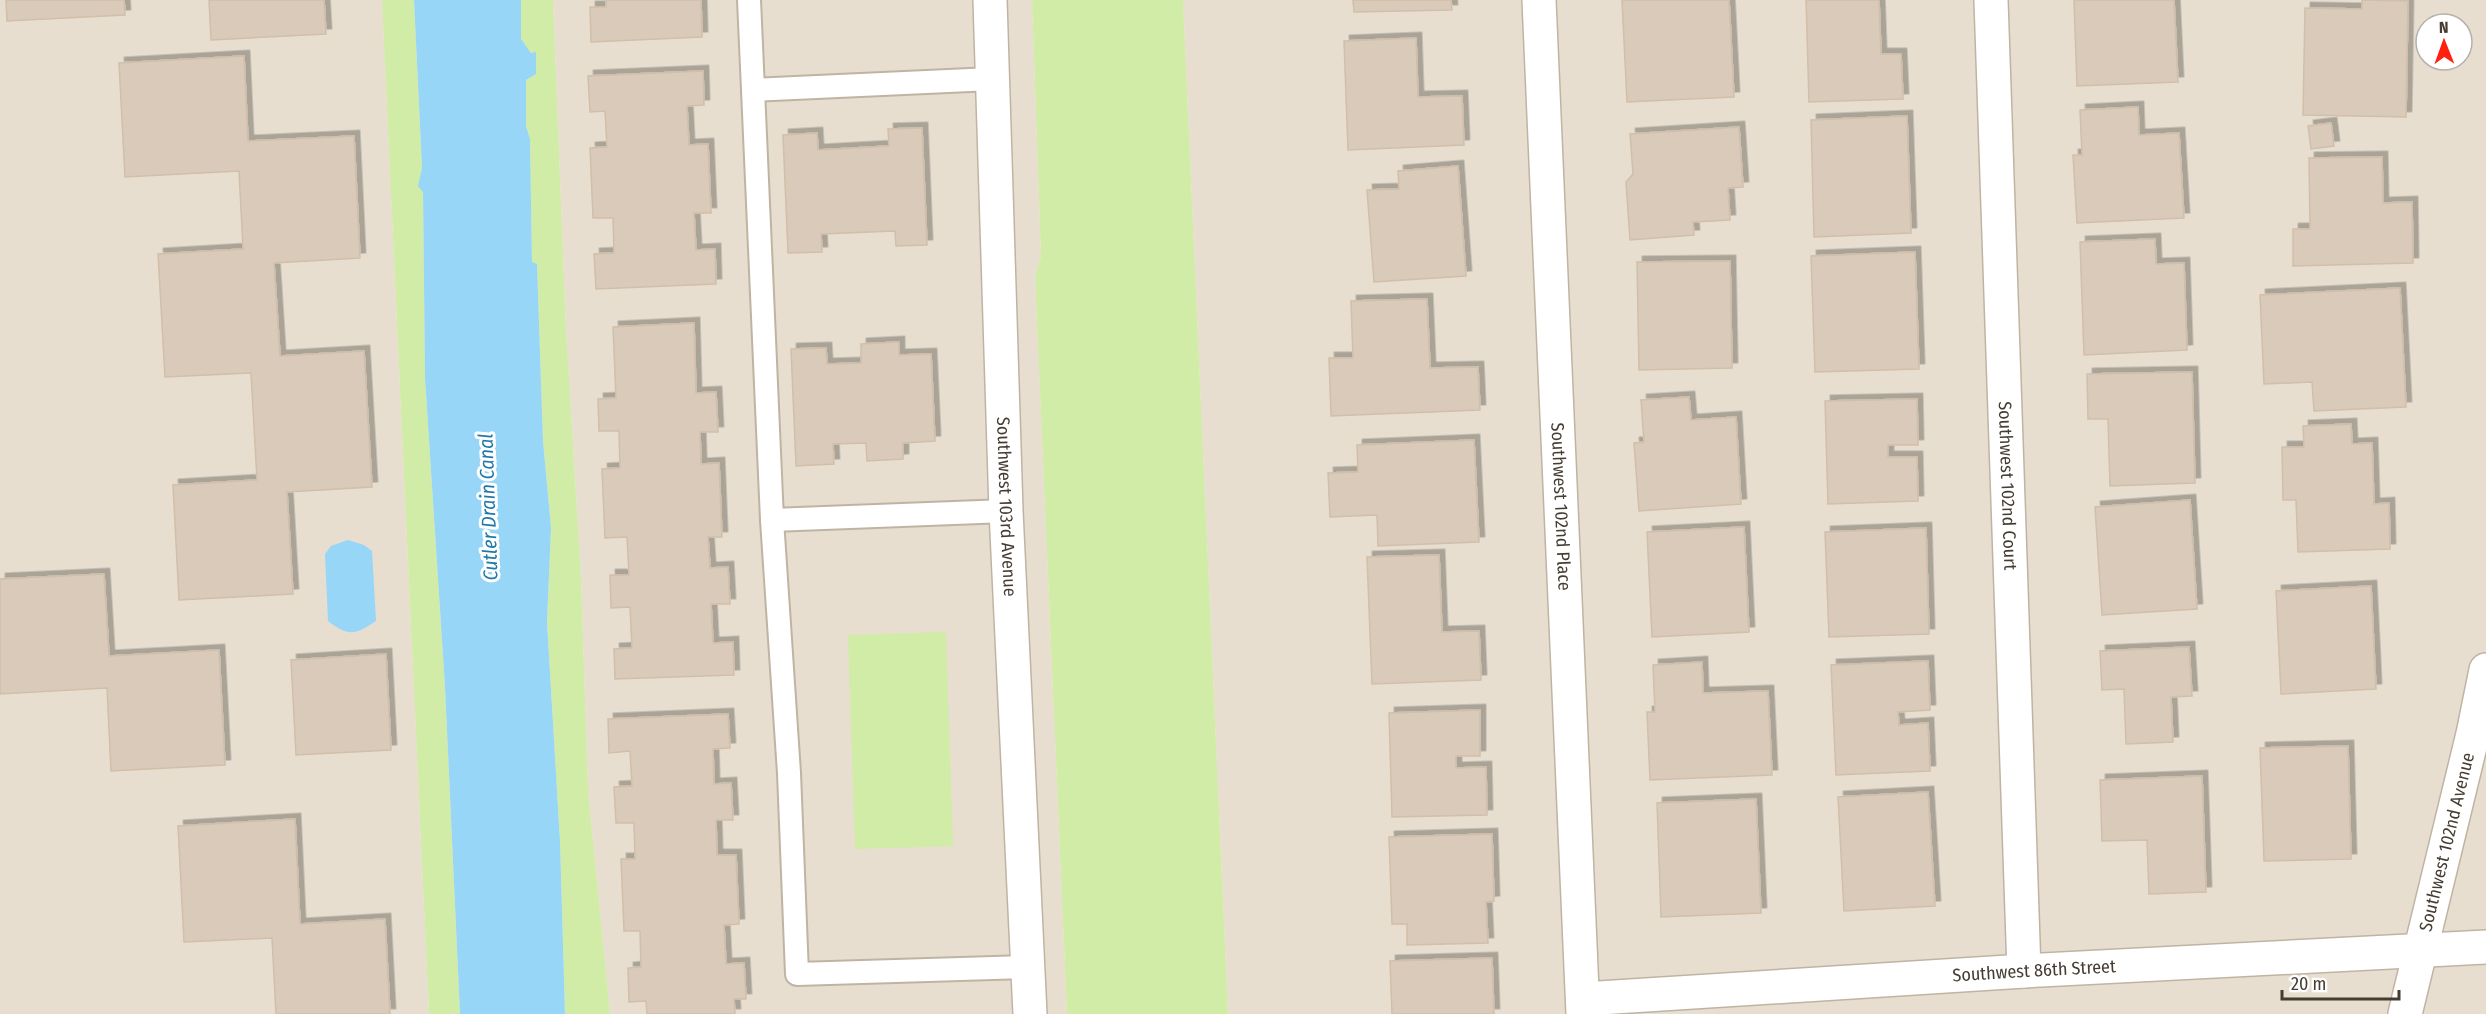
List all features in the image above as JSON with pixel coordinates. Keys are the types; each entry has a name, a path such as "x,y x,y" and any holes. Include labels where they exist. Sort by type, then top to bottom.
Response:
{"street":[{"name":"Southwest 103rd Avenue","path":"990,0 1006,511 1030,1014"},
{"name":"Southwest 102nd Place","path":"1539,0 1583,1006"},
{"name":"Southwest 102nd Court","path":"1991,0 2024,971"},
{"name":"Southwest 102nd Avenue","path":"2405,1014 2486,670"},
{"name":"Southwest 86th Street","path":"1583,1006 2024,971 2486,947"}],"lane":[{"path":"749,0 772,520 789,773 797,974 1027,967"},
{"path":"753,90 992,79"},
{"path":"772,520 1006,511"}],"shaded area":[{"path":"0,0 382,0 429,1014 0,1014"},
{"path":"553,0 1032,0 1041,256 1035,277 1067,1014 610,1014 588,791 581,577 566,329"},
{"path":"1183,0 2486,0 2486,1014 1228,1014"}],"green space":[{"path":"382,0 414,0 422,168 419,186 423,191 425,378 445,687 460,1014 429,1014"},
{"path":"521,0 553,0 566,329 581,577 588,791 610,1014 565,1014 560,841 547,622 551,528 543,441 537,264 532,263 530,139 526,126 526,80 536,74 536,53 531,53 521,40"},
{"path":"1032,0 1183,0 1228,1014 1067,1014 1035,277 1041,256"},
{"path":"946,632 953,846 855,849 848,635"}],"water":[{"name":"Cutler Drain Canal","path":"414,0 521,0 521,39 531,53 536,52 536,74 526,80 526,126 530,139 532,262 537,264 543,441 551,528 547,622 560,841 565,1014 460,1014 445,687 425,378 423,192 418,186 422,168"},
{"path":"348,540 364,545 372,551 376,621 363,629 352,632 341,630 328,621 325,554 331,546"}],"building":[{"path":"6,0 124,0 125,15 7,21"},
{"path":"209,0 324,0 326,34 211,40"},
{"path":"606,0 701,0 702,37 591,42 590,7 606,7"},
{"path":"1353,0 1451,0 1452,10 1354,12"},
{"path":"1622,0 1729,0 1734,97 1627,102"},
{"path":"1806,0 1879,0 1881,54 1901,54 1903,99 1809,102"},
{"path":"2074,0 2174,0 2178,82 2077,86"},
{"path":"2362,0 2408,1 2406,117 2303,115 2305,8 2362,9"},
{"path":"1416,38 1418,97 1462,96 1464,145 1348,150 1344,41"},
{"path":"244,56 248,141 354,136 360,258 274,263 280,356 364,351 372,487 287,492 293,594 179,600 173,485 257,480 251,373 165,377 158,254 243,249 239,171 125,177 119,63"},
{"path":"703,71 704,105 687,106 689,145 708,144 711,213 694,213 696,250 715,249 716,284 596,289 594,254 614,253 613,218 593,218 590,148 607,147 605,111 590,112 588,76"},
{"path":"2138,107 2139,135 2179,133 2184,218 2077,223 2073,155 2082,155 2080,110"},
{"path":"1907,116 1911,233 1814,237 1811,120"},
{"path":"2331,123 2334,146 2311,149 2308,126"},
{"path":"1739,127 1743,187 1728,188 1730,220 1693,222 1694,235 1630,240 1626,182 1633,174 1630,134"},
{"path":"922,128 927,245 896,246 895,231 821,234 822,252 788,253 783,135 817,133 818,150 889,146 888,129"},
{"path":"2382,157 2383,203 2412,202 2413,263 2293,266 2293,229 2310,229 2309,158"},
{"path":"1458,166 1466,276 1374,282 1367,190 1399,189 1398,171"},
{"path":"2155,239 2156,264 2184,263 2187,350 2084,355 2080,242"},
{"path":"1915,252 1919,369 1815,372 1811,256"},
{"path":"1730,261 1732,368 1639,370 1637,262"},
{"path":"2400,288 2406,407 2314,411 2312,382 2264,384 2260,295"},
{"path":"1427,299 1430,368 1478,367 1480,410 1331,416 1329,358 1353,358 1351,301"},
{"path":"694,323 696,393 716,392 718,432 700,432 701,464 719,463 722,537 708,537 710,568 728,567 730,604 711,604 713,643 733,642 734,675 615,679 614,649 632,648 630,607 611,608 610,575 629,575 627,537 605,538 602,469 620,468 619,431 599,431 598,399 616,398 613,327"},
{"path":"899,342 899,355 931,354 935,441 903,443 903,459 867,461 866,443 833,444 834,464 796,466 791,349 826,348 827,364 861,363 861,344"},
{"path":"2192,372 2195,483 2110,486 2108,419 2088,419 2087,374"},
{"path":"1689,397 1691,420 1736,417 1741,504 1639,511 1634,443 1644,442 1641,400"},
{"path":"1917,399 1918,445 1888,445 1888,457 1917,457 1918,501 1828,504 1825,401"},
{"path":"2351,424 2352,444 2372,443 2374,504 2389,503 2390,549 2298,552 2296,500 2283,500 2282,447 2304,447 2303,426"},
{"path":"1474,440 1479,542 1378,546 1377,515 1330,517 1328,473 1358,472 1357,445"},
{"path":"2190,500 2197,609 2102,615 2095,507"},
{"path":"1744,527 1749,632 1652,637 1647,532"},
{"path":"1926,528 1929,634 1829,637 1825,532"},
{"path":"1439,555 1442,632 1479,631 1481,680 1372,684 1367,557"},
{"path":"104,574 109,656 219,650 225,765 111,771 107,688 0,694 0,579"},
{"path":"2371,586 2376,689 2281,694 2276,591"},
{"path":"2189,647 2192,696 2171,697 2173,742 2126,744 2124,689 2102,690 2100,651"},
{"path":"386,654 391,750 296,755 291,660"},
{"path":"1928,661 1930,710 1898,712 1899,725 1928,723 1930,771 1836,775 1831,665"},
{"path":"1702,662 1703,693 1768,691 1772,775 1650,780 1647,712 1655,712 1653,665"},
{"path":"1480,710 1480,756 1456,756 1456,768 1486,767 1487,815 1392,817 1389,713"},
{"path":"728,714 730,748 713,749 714,784 731,783 733,820 716,820 717,855 736,855 739,924 724,925 726,964 744,963 746,999 734,999 735,1014 647,1014 646,1001 629,1002 628,968 641,967 640,931 624,931 621,859 635,859 634,823 616,823 614,787 632,786 630,751 609,753 608,719"},
{"path":"2348,746 2351,859 2264,861 2260,748"},
{"path":"2202,776 2206,892 2149,894 2147,840 2102,841 2100,780"},
{"path":"1928,792 1935,906 1844,911 1838,797"},
{"path":"1756,799 1761,913 1661,917 1657,803"},
{"path":"295,819 300,924 385,919 390,1014 276,1014 272,938 184,942 178,826"},
{"path":"1492,834 1494,901 1486,902 1488,943 1407,945 1407,924 1392,924 1389,837"},
{"path":"1492,958 1494,1014 1392,1014 1390,961"}]}
